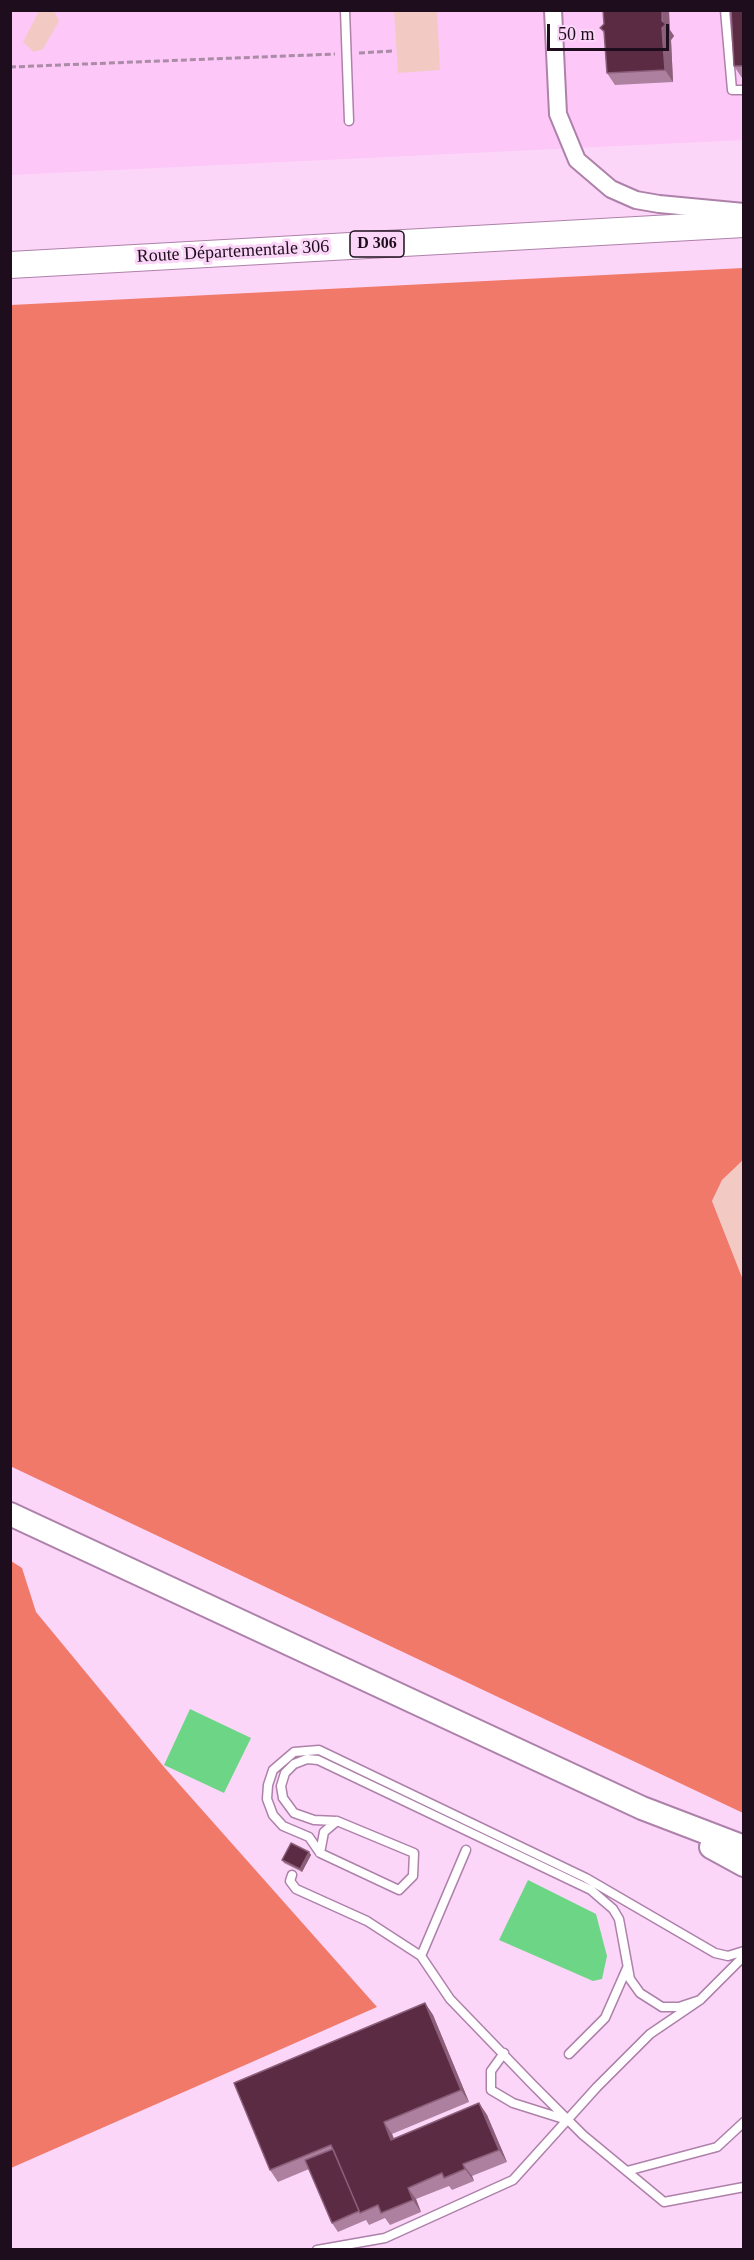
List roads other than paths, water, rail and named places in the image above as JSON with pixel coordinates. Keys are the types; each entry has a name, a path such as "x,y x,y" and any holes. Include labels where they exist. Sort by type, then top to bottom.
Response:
{"main road":[{"name":"Route Départementale 306","path":"10,265 744,224"},
{"path":"10,1514 642,1808 744,1847"},
{"path":"642,1808 744,1865"}],"street":[{"path":"553,10 558,114 577,160 611,189 636,200 744,212"}],"lane":[{"path":"345,10 349,121"},
{"path":"725,10 732,90 744,90"},
{"path":"700,2000 679,2007 662,2007 634,1988 627,1968 619,1919 613,1909 591,1890 318,1760 307,1759 294,1764 285,1773 281,1786 284,1798 294,1813 314,1820 337,1821 414,1853 413,1876 399,1890 320,1853 309,1837 283,1826 273,1815 267,1799 273,1770 288,1755 305,1749 319,1750 586,1878 715,1953 729,1956 744,1951"},
{"path":"320,1853 324,1832 337,1821"},
{"path":"421,1956 466,1850"},
{"path":"292,1875 290,1881 296,1889 367,1921 421,1956 450,1999 568,2120 664,2202 744,2187"},
{"path":"317,2250 385,2238 513,2180 650,2034 700,2000 744,1956"},
{"path":"570,2054 605,2018 627,1968"},
{"path":"504,2053 491,2071 491,2090 513,2103 568,2120"},
{"path":"627,2171 717,2147 744,2122"}]}
